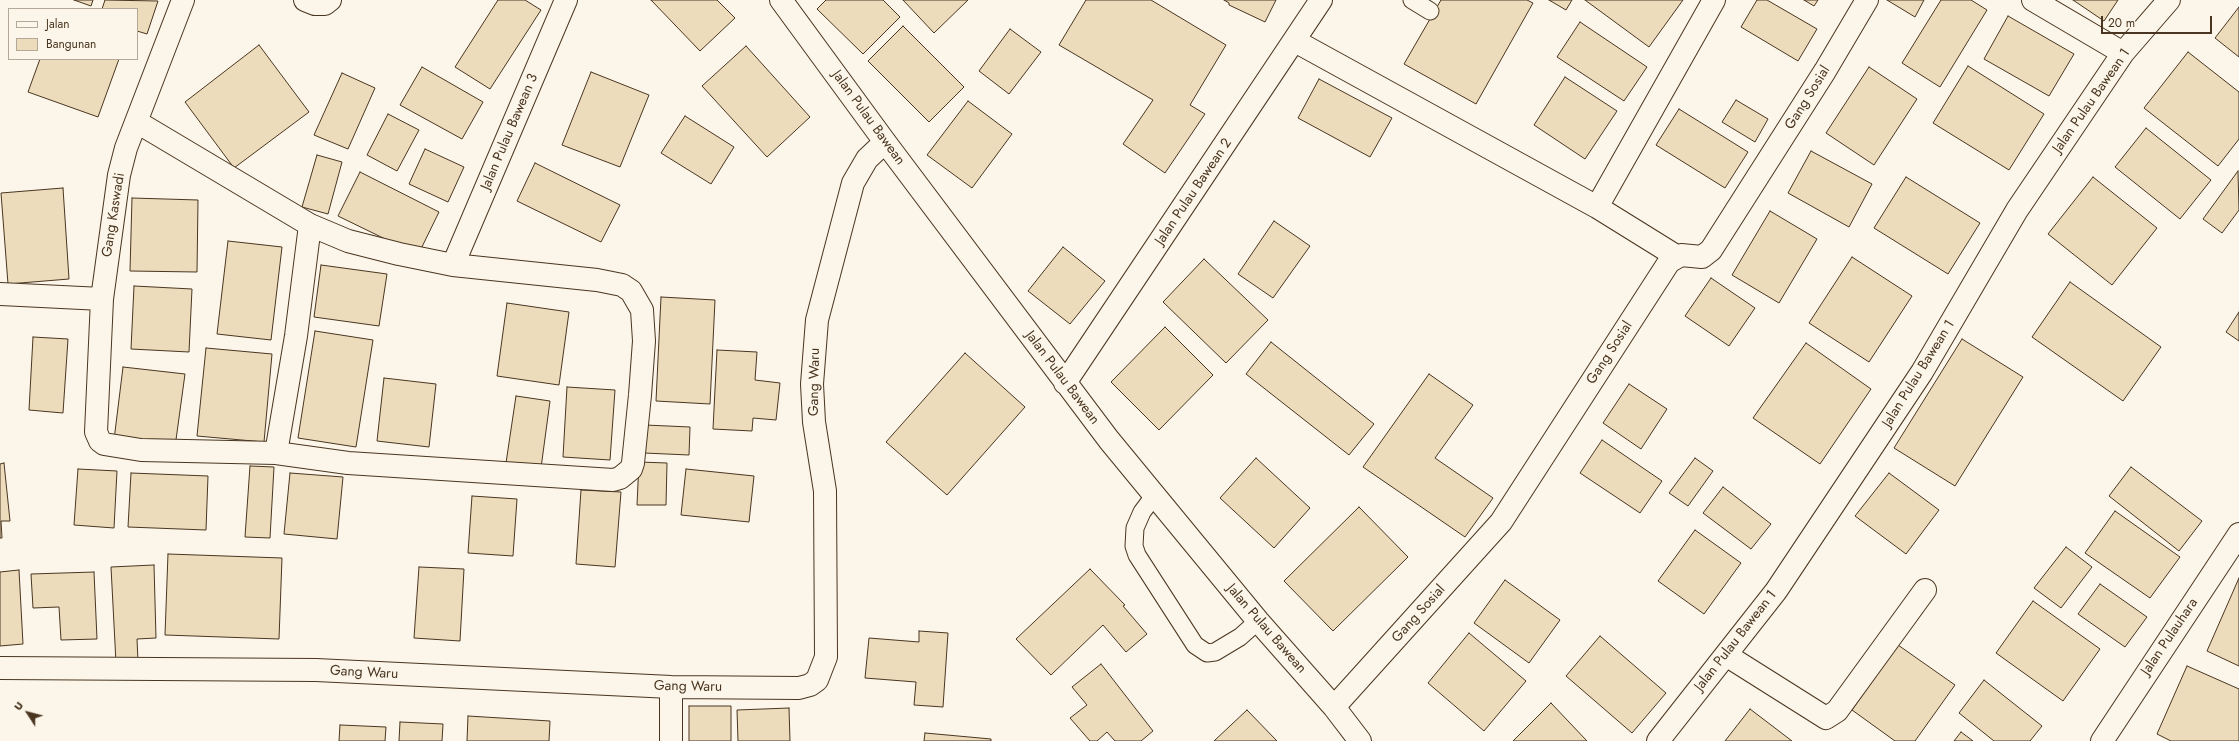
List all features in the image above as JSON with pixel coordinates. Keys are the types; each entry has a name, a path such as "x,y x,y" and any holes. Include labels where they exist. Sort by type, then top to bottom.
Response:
{"street":[{"name":"Gang Kaswadi","path":"183,0 126,148 119,176 102,299 96,432 100,441 110,446 141,450 276,453"},
{"path":"305,0 316,4 325,4 330,0"},
{"name":"Jalan Pulau Bawean 3","path":"453,265 566,0"},
{"name":"Jalan Pulau Bawean","path":"781,0 884,142 1065,383 1154,496 1258,621 1334,707 1360,741"},
{"name":"Jalan Pulau Bawean 2","path":"1065,383 1321,0"},
{"path":"1597,206 1714,0"},
{"name":"Gang Sosial","path":"1334,707 1501,522 1669,262 1676,256 1702,257 1711,250 1825,70 1867,0"},
{"path":"2033,0 2123,53"},
{"name":"Jalan Pulau Bawean 1","path":"1658,741 1776,591 1922,372 2017,210 2123,53 2169,0"},
{"path":"1295,41 1597,206 1676,256"},
{"path":"137,122 310,225 348,241 399,254 453,265 597,280 622,285 631,291 642,310 644,341 633,463 626,474 613,480 348,463 276,453 296,336 310,225"},
{"name":"Gang Waru","path":"0,668 316,670 671,687 799,688 810,685 818,680 826,657 825,491 814,422 812,384 817,320 853,183 866,159 884,142"},
{"path":"0,294 102,299"},
{"name":"Jalan Pulauhara","path":"2102,741 2239,534"},
{"path":"1726,655 1826,718 1837,711 1925,590"},
{"path":"671,687 671,741"}],"lane":[{"path":"1412,0 1430,10"},
{"path":"1154,496 1142,512 1135,528 1134,546 1137,555 1196,645 1207,653 1215,652 1240,637 1258,621"}],"building":[{"path":"74,0 93,0 91,6"},
{"path":"105,0 158,1 147,34 138,31 138,8 102,8"},
{"path":"498,0 525,0 541,10 490,89 455,67"},
{"path":"651,0 717,0 735,18 700,51"},
{"path":"826,0 883,0 900,17 863,54 817,9"},
{"path":"903,0 968,0 934,33"},
{"path":"1086,0 1151,0 1226,45 1190,105 1205,114 1165,173 1123,144 1153,100 1059,45"},
{"path":"1224,0 1276,0 1265,22 1229,5 1229,3"},
{"path":"1441,0 1527,0 1533,3 1476,104 1404,64"},
{"path":"1549,0 1572,0 1566,10"},
{"path":"1585,0 1683,0 1649,47"},
{"path":"1757,0 1767,0 1817,29 1798,61 1741,27"},
{"path":"1804,0 1818,0 1814,6"},
{"path":"1887,0 1924,0 1915,17"},
{"path":"1941,0 1971,0 1987,10 1940,87 1902,63"},
{"path":"2073,0 2118,0 2104,21"},
{"path":"2239,7 2239,57 2215,38"},
{"path":"2008,16 2074,54 2049,96 1984,59"},
{"path":"1580,22 1647,67 1624,101 1557,57"},
{"path":"903,26 964,87 929,122 868,61"},
{"path":"1010,29 1041,52 1009,94 979,71"},
{"path":"259,45 309,112 234,168 185,102"},
{"path":"746,46 810,117 767,157 702,86"},
{"path":"2188,52 2239,92 2239,139 2218,166 2144,108"},
{"path":"40,60 119,60 98,117 28,92"},
{"path":"1968,66 2044,114 2009,170 1933,123"},
{"path":"422,67 483,102 462,139 400,105"},
{"path":"1869,67 1917,99 1874,165 1826,133"},
{"path":"591,72 649,95 620,167 562,145"},
{"path":"342,73 375,88 348,149 314,135"},
{"path":"1565,77 1617,111 1585,159 1534,125"},
{"path":"1319,79 1392,118 1370,157 1298,118"},
{"path":"1736,100 1768,119 1755,142 1722,122"},
{"path":"968,101 1012,134 972,188 927,155"},
{"path":"1679,109 1748,152 1725,188 1656,145"},
{"path":"388,114 419,130 397,171 367,155"},
{"path":"685,116 734,147 711,184 661,153"},
{"path":"2146,128 2211,180 2180,219 2115,167"},
{"path":"425,149 464,167 448,202 409,184"},
{"path":"1811,151 1872,184 1849,227 1788,193"},
{"path":"317,155 342,162 328,214 302,207"},
{"path":"535,163 620,205 601,242 517,201"},
{"path":"2238,171 2239,210 2222,233 2203,219"},
{"path":"360,172 439,212 418,255 338,216"},
{"path":"1906,177 1980,223 1948,274 1874,228"},
{"path":"2093,177 2157,228 2112,285 2048,234"},
{"path":"63,188 69,279 8,284 1,193"},
{"path":"132,198 198,200 197,272 130,271"},
{"path":"1770,211 1817,239 1779,303 1732,275"},
{"path":"1274,221 1310,246 1273,298 1238,274"},
{"path":"228,241 282,247 271,340 217,334"},
{"path":"1063,247 1105,281 1070,324 1028,291"},
{"path":"1852,257 1912,296 1869,362 1809,323"},
{"path":"1204,259 1268,320 1226,363 1163,302"},
{"path":"321,265 387,274 379,326 314,317"},
{"path":"1711,278 1755,308 1729,346 1685,316"},
{"path":"2070,282 2161,347 2123,401 2032,337"},
{"path":"134,286 192,289 189,352 131,349"},
{"path":"661,297 715,300 710,404 656,401"},
{"path":"507,303 569,312 559,385 497,376"},
{"path":"2239,312 2239,341 2226,332"},
{"path":"1165,327 1213,375 1159,430 1111,382"},
{"path":"315,331 373,340 356,447 298,438"},
{"path":"33,337 68,339 63,413 29,410"},
{"path":"1962,339 2023,377 1955,486 1894,448"},
{"path":"1271,342 1374,424 1349,455 1246,374"},
{"path":"1806,343 1871,389 1820,464 1753,418"},
{"path":"206,348 272,354 264,442 197,436"},
{"path":"717,350 757,352 755,380 780,383 776,420 753,418 752,431 713,429"},
{"path":"965,353 1025,407 947,495 886,442"},
{"path":"123,367 185,374 175,447 114,440"},
{"path":"1429,374 1473,405 1435,458 1493,498 1465,537 1363,467"},
{"path":"384,378 436,384 429,447 377,441"},
{"path":"1629,384 1667,409 1641,449 1603,423"},
{"path":"567,387 615,390 610,460 563,457"},
{"path":"516,396 550,401 541,468 506,463"},
{"path":"645,425 690,427 689,455 644,453"},
{"path":"1602,440 1662,481 1640,513 1580,473"},
{"path":"1256,458 1310,508 1274,548 1220,498"},
{"path":"1695,458 1713,471 1688,506 1669,493"},
{"path":"639,462 667,463 666,505 637,505"},
{"path":"4,463 10,521 1,521 2,538 0,538 0,464"},
{"path":"250,466 274,467 270,538 245,537"},
{"path":"2131,467 2202,521 2179,551 2109,496"},
{"path":"78,469 117,471 114,528 74,525"},
{"path":"686,469 754,476 749,522 681,515"},
{"path":"131,473 208,476 206,530 128,527"},
{"path":"290,473 343,477 337,539 284,534"},
{"path":"1889,473 1939,510 1906,554 1855,516"},
{"path":"1723,487 1771,524 1751,549 1703,513"},
{"path":"581,490 621,492 615,567 576,564"},
{"path":"472,496 517,499 513,556 468,553"},
{"path":"1359,507 1408,557 1333,631 1284,581"},
{"path":"2115,511 2180,557 2150,598 2085,553"},
{"path":"1695,530 1741,563 1704,614 1658,581"},
{"path":"2066,547 2092,567 2061,608 2034,588"},
{"path":"168,554 282,558 279,639 165,635"},
{"path":"154,565 156,638 137,639 138,661 116,663 111,567"},
{"path":"419,567 464,569 460,641 414,638"},
{"path":"1090,569 1125,605 1123,606 1147,634 1126,652 1103,625 1051,675 1016,639"},
{"path":"19,570 23,644 0,646 0,572"},
{"path":"94,572 97,639 61,640 59,607 33,608 31,574"},
{"path":"2239,578 2239,666 2207,651"},
{"path":"1505,580 1560,620 1529,663 1474,623"},
{"path":"2100,584 2147,617 2125,647 2078,614"},
{"path":"2033,601 2100,649 2063,701 1996,653"},
{"path":"919,631 948,633 943,707 914,705 916,682 865,678 869,638 919,642"},
{"path":"1469,633 1526,681 1484,731 1428,683"},
{"path":"1600,636 1666,693 1632,733 1566,676"},
{"path":"1898,645 1955,685 1915,741 1895,741 1852,710"},
{"path":"1101,664 1153,731 1141,741 1115,741 1107,732 1097,741 1090,741 1070,718 1087,705 1072,687"},
{"path":"2187,666 2239,689 2239,741 2171,741 2157,734"},
{"path":"1984,680 2042,726 2030,741 1994,741 1959,713"},
{"path":"1551,703 1587,741 1513,741"},
{"path":"689,706 731,706 731,741 689,741"},
{"path":"789,708 790,741 738,741 737,710"},
{"path":"1750,709 1792,741 1725,741"},
{"path":"1247,710 1277,741 1214,741"},
{"path":"468,716 550,721 549,741 467,741"},
{"path":"400,722 443,724 442,741 399,741"},
{"path":"340,725 386,727 385,741 339,741"},
{"path":"1961,732 1973,741 1954,741"},
{"path":"925,733 991,739 991,741 924,741"}]}
